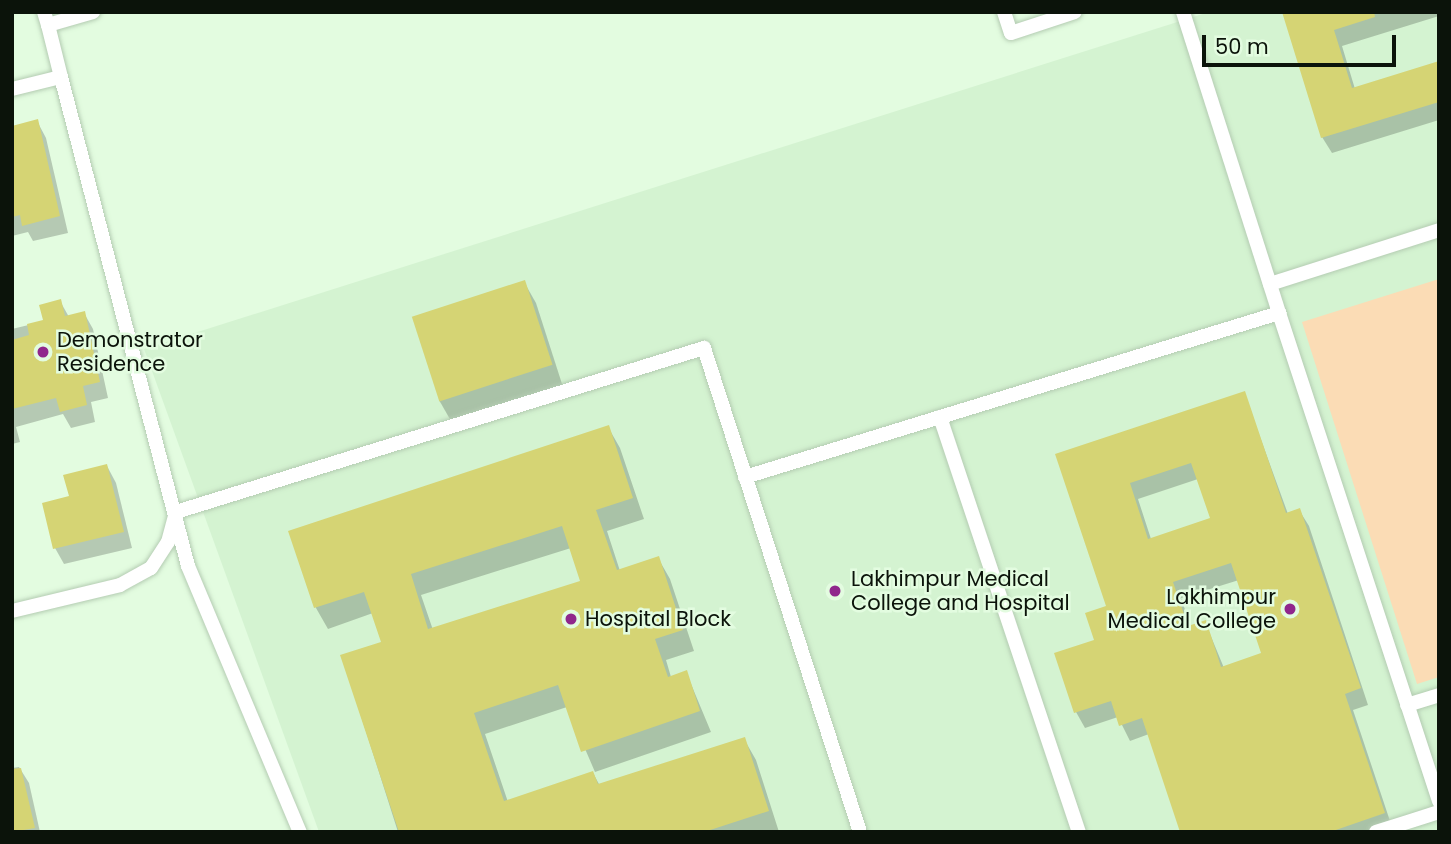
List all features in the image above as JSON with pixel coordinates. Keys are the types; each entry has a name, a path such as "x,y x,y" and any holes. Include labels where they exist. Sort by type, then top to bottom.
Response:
{"lane":[{"path":"93,12 46,18 135,376 176,512 188,566 300,832"},
{"path":"1004,12 1011,33 1074,12"},
{"path":"1183,12 1439,801"},
{"path":"12,89 61,77"},
{"path":"1270,284 1439,230"},
{"path":"745,477 1279,313"},
{"path":"176,512 704,348 860,832"},
{"path":"940,417 1079,832"},
{"path":"12,611 120,585 151,568 168,542 176,512"},
{"path":"1408,705 1439,695"},
{"path":"1376,832 1439,812"}],"shaded area":[{"name":"Lakhimpur Medical College and Hospital","path":"1209,12 1439,12 1439,832 319,832 144,349"},
{"path":"1439,279 1439,677 1417,684 1302,322"}],"building":[{"path":"1282,12 1374,12 1375,17 1334,30 1352,88 1439,61 1439,102 1321,138"},
{"path":"38,119 60,216 22,226 20,215 12,217 12,126"},
{"path":"525,280 553,365 439,401 412,317"},
{"name":"Demonstrator Residence","path":"61,299 65,316 85,311 100,382 83,386 87,405 60,412 56,398 12,409 12,340 29,335 27,324 43,320 39,305"},
{"name":"Lakhimpur Medical College","path":"1245,391 1286,513 1300,508 1361,688 1345,694 1385,813 1330,832 1180,832 1142,718 1119,726 1111,701 1074,713 1054,653 1094,640 1085,613 1106,606 1055,454","holes":["1191,463 1210,518 1148,539 1130,483","1231,563 1261,653 1221,667 1206,620 1188,626 1173,582"]},
{"name":"Hospital Block","path":"609,425 633,498 596,510 617,570 659,556 683,630 655,639 668,677 687,670 700,711 581,752 558,685 474,713 504,801 593,771 598,784 745,737 769,811 704,832 399,832 340,655 381,642 364,592 314,608 288,531","holes":["562,526 580,581 428,629 411,574"]},
{"path":"107,464 124,532 53,549 42,503 69,496 63,475"},
{"path":"21,768 35,828 12,832 12,769"}],"place":[{"name":"Demonstrator Residence","path":"43,352"},
{"name":"Lakhimpur Medical College and Hospital","path":"835,591"},
{"name":"Lakhimpur Medical College","path":"1290,609"},
{"name":"Hospital Block","path":"571,619"}]}
